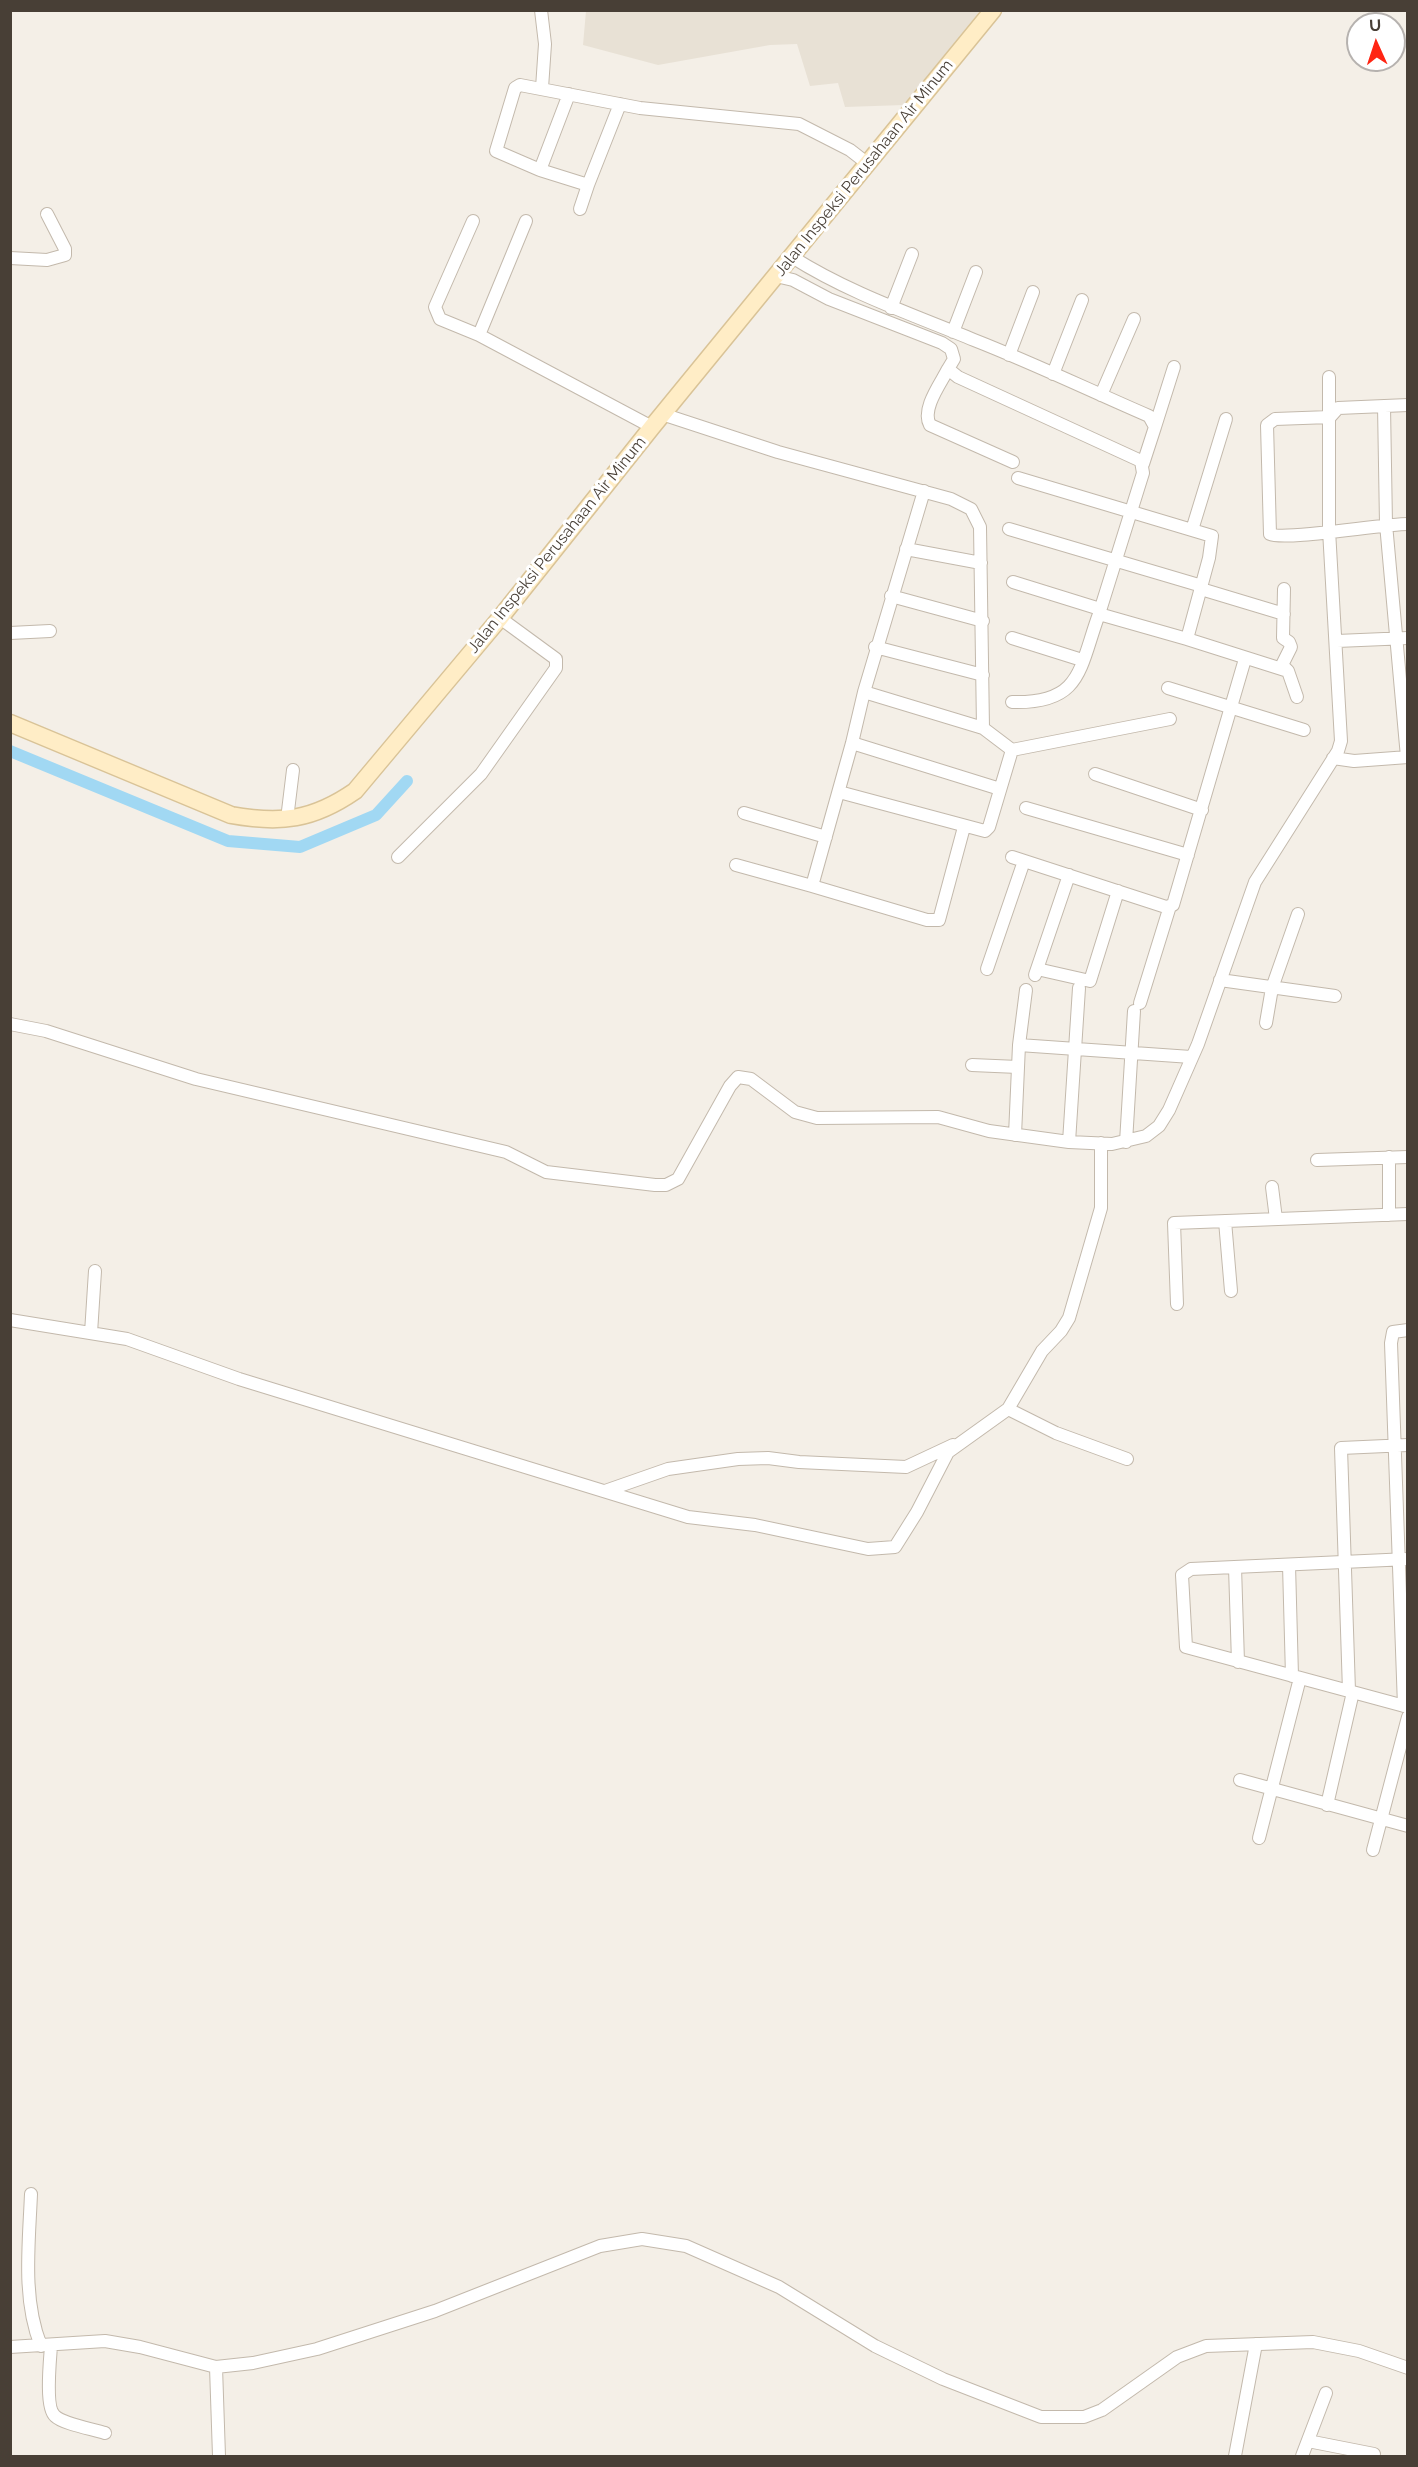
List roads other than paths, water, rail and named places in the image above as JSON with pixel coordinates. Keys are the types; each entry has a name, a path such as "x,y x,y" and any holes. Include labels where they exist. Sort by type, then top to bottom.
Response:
{"street":[{"path":"541,10 545,44 543,88"},
{"name":"Jalan Inspeksi Perusahaan Air Minum","path":"10,723 231,815 259,820 306,817 331,807 355,791 500,618 657,421 993,10"},
{"path":"588,185 498,154 496,147 514,88 520,85 620,104 799,124 850,150 868,164"},
{"path":"540,170 569,94"},
{"path":"580,208 620,104"},
{"path":"10,258 47,260 65,255 65,249 47,214"},
{"path":"472,221 435,307 440,319 479,335 657,421 924,491 951,499 971,509 980,527 983,728"},
{"path":"479,335 526,221"},
{"path":"891,308 912,254"},
{"path":"792,256 823,276 891,308 1009,355 1149,416 1155,427"},
{"path":"953,332 976,272"},
{"path":"776,276 793,280 829,299 942,343 951,349 954,359 928,410 930,425 1013,462"},
{"path":"1009,355 1033,292"},
{"path":"1053,374 1082,300"},
{"path":"1101,395 1134,319"},
{"path":"1012,702 1038,701 1061,694 1075,682 1131,512 1143,473 1143,464 1174,367"},
{"path":"948,369 971,384 1136,457 1143,464"},
{"path":"10,1024 46,1031 196,1079 506,1152 546,1172 655,1185 672,1183 687,1165 734,1080 745,1077 795,1112 818,1118 938,1117 1015,1135 1069,1142 1126,1142 1146,1136 1159,1126 1169,1110 1191,1058 1256,882 1333,758 1342,738 1329,530 1329,377"},
{"path":"1407,405 1338,408 1330,417 1275,419 1267,425 1269,534 1278,536 1386,524 1407,524"},
{"path":"1333,758 1354,760 1407,757 1401,638 1386,524 1384,406"},
{"path":"1192,530 1226,419"},
{"path":"1018,478 1212,536 1202,587 1187,639"},
{"path":"812,886 852,743 875,647 924,491"},
{"path":"1009,529 1284,614"},
{"path":"906,549 981,563"},
{"path":"1013,582 1099,612 1288,671"},
{"path":"1284,589 1283,638 1289,642 1291,647 1282,665 1288,671 1297,697"},
{"path":"891,596 983,621"},
{"path":"398,857 480,774 556,668 556,659 500,618"},
{"path":"10,633 50,631"},
{"path":"1012,638 1082,660"},
{"path":"1337,641 1401,638"},
{"path":"875,647 983,675"},
{"path":"1126,1142 1131,1051 1137,1007 1170,906 1175,899 1245,659"},
{"path":"1168,688 1304,730"},
{"path":"864,693 983,728 1012,750 1170,719"},
{"path":"852,743 1000,789"},
{"path":"839,792 980,831 989,827 1012,750"},
{"path":"287,819 292,770"},
{"path":"1095,774 1202,810"},
{"path":"1026,808 1188,855"},
{"path":"744,813 826,837"},
{"path":"736,865 927,920 939,920 964,827"},
{"path":"987,969 1018,859 1170,906"},
{"path":"1069,875 1036,972 1090,981 1118,891"},
{"path":"1266,1023 1272,988 1298,914"},
{"path":"1220,980 1335,996"},
{"path":"1069,1142 1078,988"},
{"path":"1015,1135 1019,1045 1026,990"},
{"path":"1019,1045 1131,1051 1191,1058"},
{"path":"972,1065 1018,1067"},
{"path":"604,1491 668,1469 738,1459 768,1458 799,1462 906,1467 955,1444 1008,1409 1042,1351 1061,1331 1074,1307 1101,1208 1101,1143"},
{"path":"1389,1157 1389,1215"},
{"path":"1317,1160 1407,1157"},
{"path":"1272,1187 1276,1219"},
{"path":"1177,1304 1174,1223 1407,1214"},
{"path":"1225,1221 1231,1291"},
{"path":"91,1333 95,1270"},
{"path":"10,1320 127,1339 239,1379 688,1516 755,1525 846,1545 881,1550 895,1547 905,1533 941,1461 955,1444"},
{"path":"1373,1850 1406,1710 1403,1559 1394,1445 1392,1334 1395,1330 1407,1330"},
{"path":"1008,1409 1056,1433 1127,1459"},
{"path":"1327,1805 1351,1692 1341,1448 1407,1445"},
{"path":"1403,1559 1191,1569 1182,1575 1186,1647 1351,1692 1406,1710"},
{"path":"1259,1838 1272,1790 1296,1677 1289,1565"},
{"path":"1234,1567 1238,1662"},
{"path":"1240,1780 1407,1826"},
{"path":"31,2194 29,2298 35,2331 46,2346 49,2400 52,2413 59,2419 105,2433"},
{"path":"10,2347 90,2341 120,2343 216,2367 253,2363 317,2349 435,2311 600,2246 642,2239 686,2246 779,2287 875,2346 943,2379 1041,2417 1084,2417 1102,2410 1190,2350 1206,2346 1313,2342 1338,2345 1407,2368"},
{"path":"1235,2457 1256,2344"},
{"path":"216,2367 219,2457"},
{"path":"1302,2457 1326,2393"},
{"path":"1308,2441 1374,2454"}],"waterway":[{"path":"10,751 228,841 300,847 376,815 407,781"}]}
